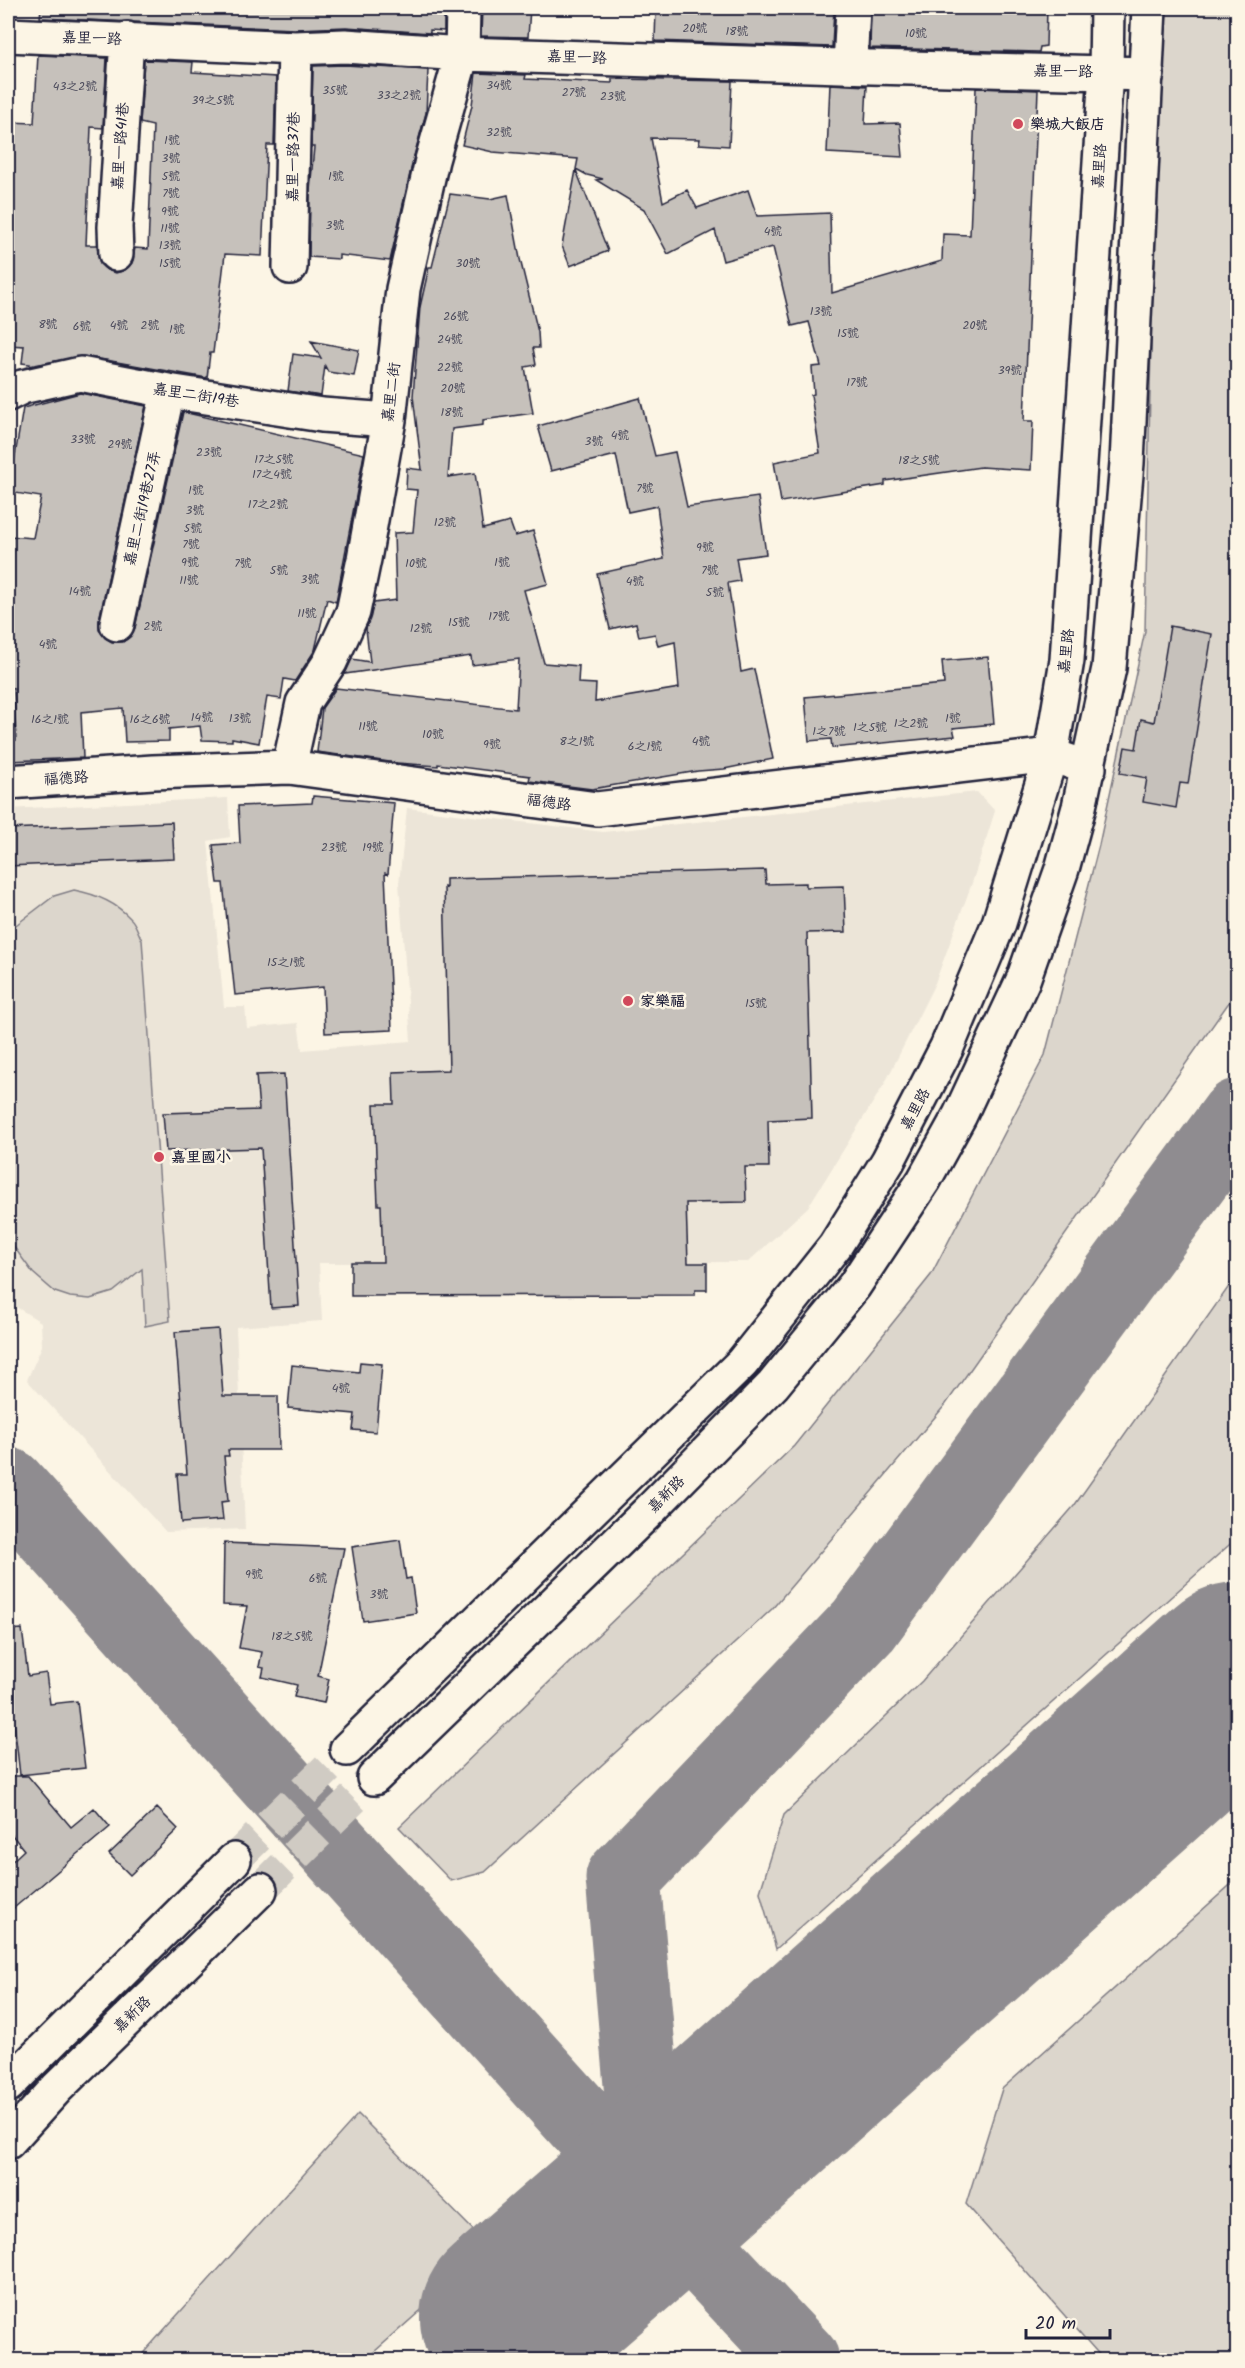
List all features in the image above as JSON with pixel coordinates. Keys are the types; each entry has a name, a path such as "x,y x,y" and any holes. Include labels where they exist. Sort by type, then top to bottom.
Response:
{"main road":[{"name":"嘉里二街","path":"290,767 303,703 330,662 352,612 389,420 403,289 432,160 462,54 463,8"},
{"path":"850,66 853,8"},
{"name":"嘉里路","path":"347,1749 742,1363 835,1246 888,1161 947,1047 999,923 1051,755 1067,660 1106,72 1107,8"},
{"path":"1089,768 1109,668 1128,451 1149,8"},
{"name":"嘉里一路","path":"8,35 295,48 345,46 462,54 1147,74"},
{"name":"嘉里一路41巷","path":"116,254 115,227 127,39"},
{"name":"嘉里一路37巷","path":"290,267 295,48"},
{"name":"嘉里二街19巷","path":"8,394 22,387 80,374 168,391 322,415 389,420"},
{"name":"嘉里二街19巷27弄","path":"117,624 168,391"},
{"name":"福德路","path":"8,782 153,772 290,767 597,809 1051,755 1089,768"},
{"name":"嘉新路","path":"375,1778 647,1513 773,1385 854,1286 924,1180 960,1115 1023,980 1062,869 1089,768"},
{"path":"8,2085 234,1860"},
{"name":"嘉新路","path":"8,2142 57,2088 260,1890"}],"shaded area":[{"path":"1158,8 1237,8 1237,991 946,1404 772,1609 485,1872 451,1881 399,1827 794,1446 931,1275 1045,1055 1099,845 1145,631"},
{"path":"977,792 995,811 972,883 935,983 885,1083 808,1207 748,1262 319,1263 322,1321 236,1327 245,1529 166,1532 27,1380 42,1346 41,1322 8,1302 8,809 228,798 230,837 208,841 224,1007 245,1007 247,1028 298,1023 302,1050 411,1041 399,883 407,808 603,832"},
{"path":"74,890 97,896 118,907 132,920 142,940 170,1321 145,1326 142,1269 113,1292 90,1299 70,1297 55,1292 33,1273 14,1247 8,1144 8,931 54,896"},
{"path":"1237,1275 1237,1538 776,1949 760,1892 784,1815 922,1681 1074,1506"},
{"path":"1237,1879 1237,2360 1104,2360 966,2204 1002,2089"},
{"path":"358,2114 491,2248 365,2360 137,2360"}],"building":[{"path":"41,8 444,8 444,31 430,30 430,33 346,27 295,29 40,18"},
{"path":"482,8 530,8 528,37 481,36"},
{"path":"656,8 782,10 782,8 834,8 832,47 655,41"},
{"path":"871,8 1047,8 1046,46 1040,47 1039,52 870,48"},
{"path":"38,55 107,58 103,128 91,127 86,245 97,245 100,264 116,273 125,270 132,263 135,248 148,249 153,126 140,123 144,60 193,62 192,72 276,77 274,145 267,145 262,256 225,254 213,353 210,353 207,378 83,356 29,366 30,364 22,363 24,346 8,345 8,122 34,123"},
{"path":"345,65 428,70 426,113 390,261 339,255 339,259 309,257 310,191 314,147 311,147 313,66"},
{"path":"476,73 526,75 525,79 612,83 612,79 732,81 729,146 699,144 700,139 651,138 663,202 687,190 697,208 748,190 757,216 830,213 832,293 942,261 943,234 970,235 976,88 1038,90 1024,421 1033,421 1031,470 981,467 885,481 885,485 781,502 774,462 820,453 811,395 814,394 812,367 821,366 809,322 792,326 773,247 723,261 715,230 668,254 644,209 596,180 603,179 587,175 576,169 578,159 493,152 462,145 472,105"},
{"path":"830,84 867,86 865,124 900,123 903,157 827,153"},
{"path":"576,170 608,251 570,266 562,246"},
{"path":"450,194 490,199 508,195 520,259 538,332 539,348 533,348 536,365 525,367 533,413 483,420 483,425 452,429 448,477 475,473 483,529 510,522 515,536 533,531 548,584 524,590 544,663 579,666 578,683 596,684 595,702 679,688 675,642 658,646 655,634 639,637 636,623 610,629 597,574 664,559 657,506 628,512 616,455 551,471 538,426 640,398 655,456 675,452 687,507 758,497 766,554 736,558 740,581 728,583 741,672 754,669 773,759 724,769 698,771 592,789 529,781 530,776 438,764 438,766 397,763 317,752 322,708 336,688 516,709 519,659 472,665 471,656 345,674 352,659 370,662 366,629 374,603 396,600 394,533 413,532 417,490 406,489 407,468 422,470 413,396 420,307"},
{"path":"311,341 359,350 354,376 328,372 325,366 321,396 288,391 293,354 321,358"},
{"path":"80,393 146,406 99,620 99,630 105,638 112,642 123,642 131,636 135,628 183,412 364,454 336,602 327,599 315,650 295,681 284,679 281,699 267,697 259,743 232,738 232,741 202,740 200,726 169,729 169,741 125,742 123,708 81,712 83,758 8,761 8,741 16,740 14,688 8,688 9,536 33,538 41,497 9,492 23,408"},
{"path":"1170,626 1212,634 1188,784 1180,783 1176,808 1143,802 1147,778 1120,773 1125,747 1136,749 1141,719 1154,722"},
{"path":"988,657 994,724 953,728 955,736 832,748 831,739 809,741 805,697 944,684 942,661"},
{"path":"313,796 394,803 388,874 385,873 392,1030 325,1033 323,987 235,995 223,883 218,883 213,845 240,843 238,806 312,803"},
{"path":"172,822 174,859 8,866 8,829"},
{"name":"家樂福","path":"765,870 766,884 806,883 806,887 844,886 846,932 807,933 812,1118 768,1120 769,1167 745,1167 746,1202 686,1203 688,1263 707,1263 707,1290 695,1290 695,1295 351,1296 351,1262 383,1262 374,1104 394,1104 393,1072 449,1070 444,887 446,888 446,879"},
{"path":"284,1074 299,1306 271,1308 261,1148 166,1151 163,1113 259,1110 256,1075"},
{"path":"218,1329 223,1396 278,1396 279,1450 228,1450 229,1456 224,1456 228,1501 221,1502 223,1520 181,1523 177,1474 187,1474 175,1332"},
{"path":"360,1362 382,1364 376,1432 353,1430 355,1414 288,1408 292,1365 359,1372"},
{"path":"400,1540 406,1579 411,1578 416,1613 363,1621 352,1547"},
{"path":"224,1543 344,1548 318,1676 329,1679 324,1703 294,1697 297,1685 262,1677 264,1668 259,1667 262,1652 239,1648 247,1606 223,1605"},
{"path":"22,1629 28,1676 46,1673 50,1704 77,1701 85,1768 20,1775 13,1713 8,1714 8,1630"},
{"path":"8,1776 28,1776 71,1827 94,1808 110,1827 8,1913 8,1865 24,1850 8,1830"},
{"path":"157,1808 178,1829 130,1875 109,1854"}],"taxiway":[{"path":"651,2199 623,1878 864,1625 1238,1116"},
{"path":"8,1485 651,2199 802,2360"}],"runway":[{"path":"514,2318 651,2199 1238,1676"}],"tunnel":[{"path":"234,1860 347,1749"},
{"path":"260,1890 374,1778"}],"place":[{"name":"樂城大飯店","path":"1018,124"},
{"name":"家樂福","path":"628,1001"},
{"name":"嘉里國小","path":"159,1157"}]}
